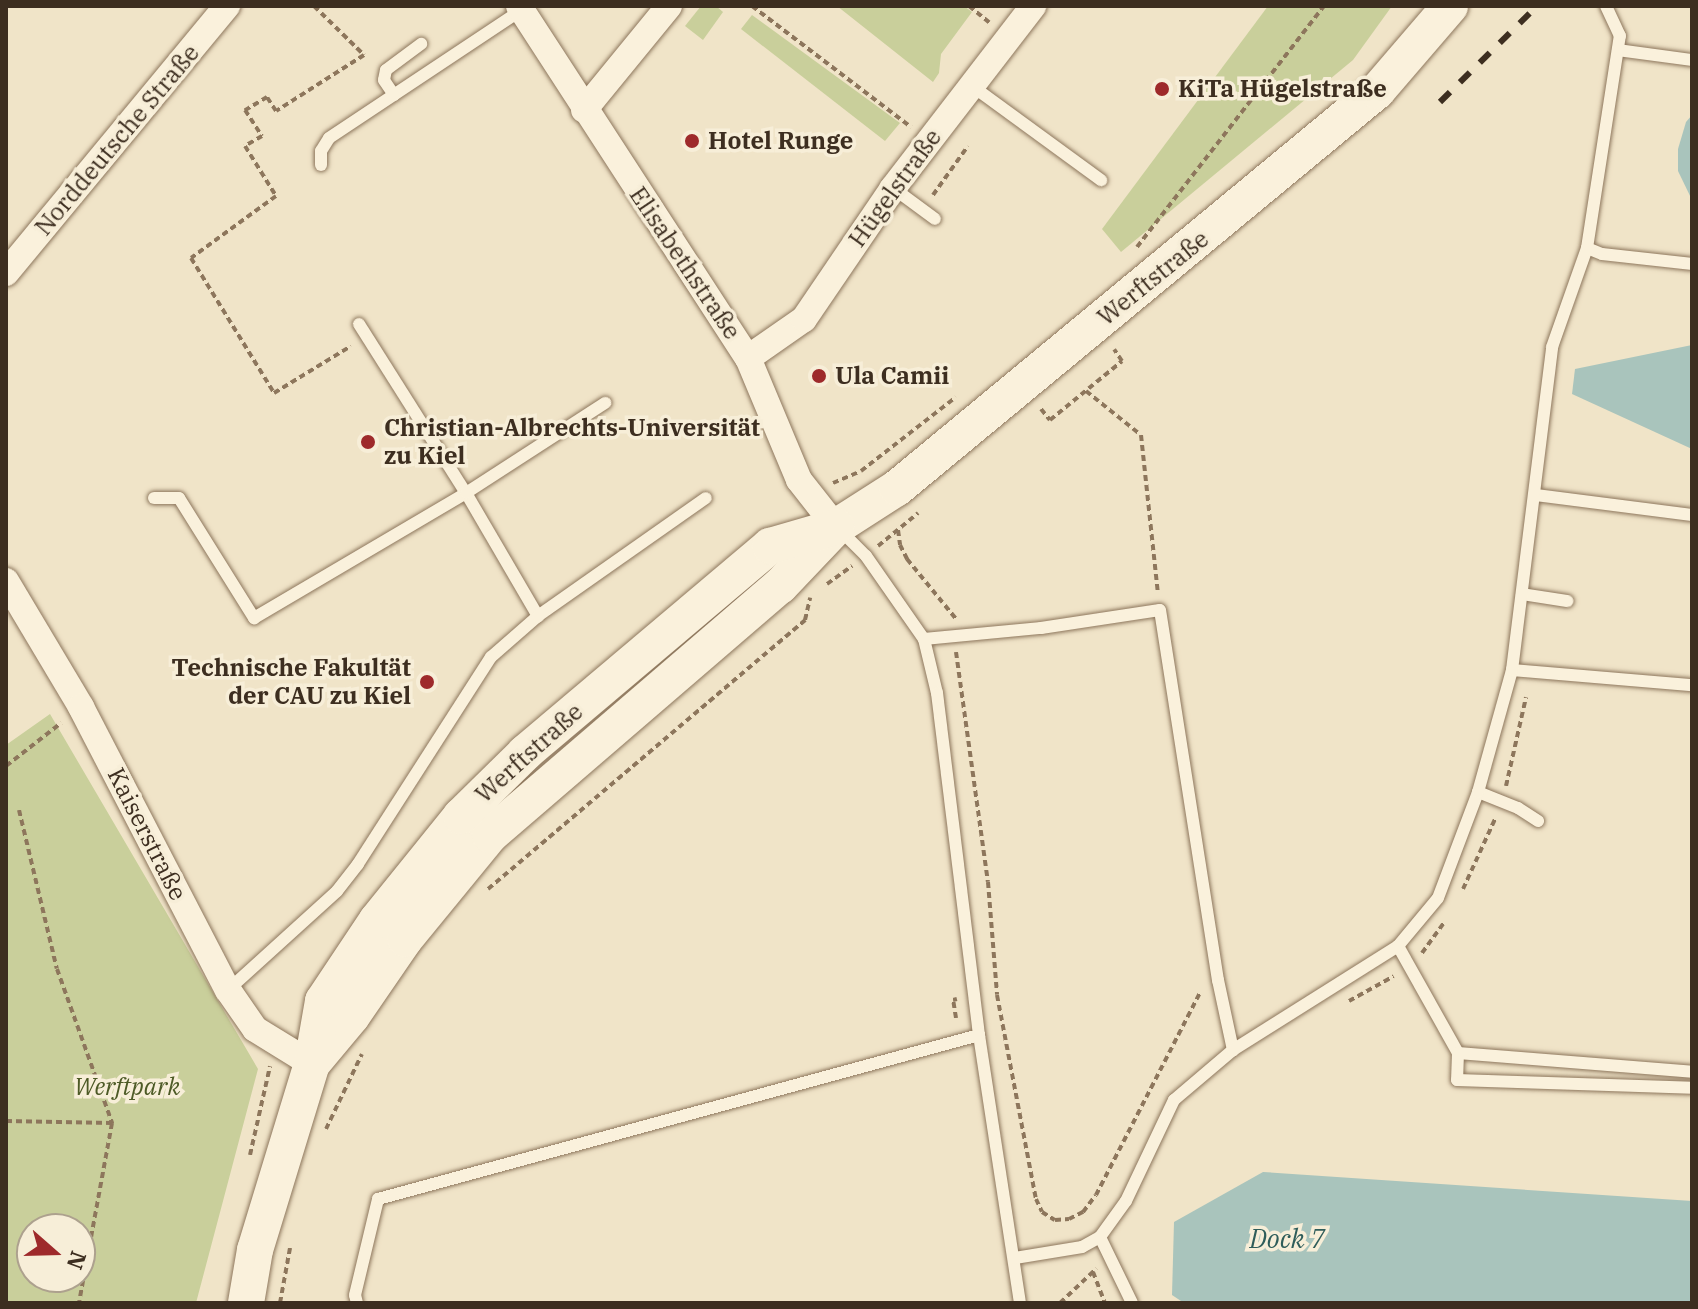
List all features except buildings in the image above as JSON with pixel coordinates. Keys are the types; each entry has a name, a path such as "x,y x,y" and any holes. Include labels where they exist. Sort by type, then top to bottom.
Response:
{"main road":[{"name":"Werftstraße","path":"246,1303 255,1250 312,1064 352,1016 405,939 490,835 787,580 836,527 897,488 1257,194 1377,91 1450,6"}],"street":[{"name":"Norddeutsche Straße","path":"6,273 227,6"},
{"path":"584,110 669,6"},
{"name":"Hügelstraße","path":"748,358 804,319 897,183 1033,6"},
{"name":"Elisabethstraße","path":"520,8 748,358 799,480 836,527"},
{"name":"Kaiserstraße","path":"10,598 81,707 228,990 255,1029 312,1064"}],"lane":[{"path":"1015,1258 1082,1247 1100,1237 1126,1201 1174,1100 1233,1050 1398,946 1438,898 1478,792 1512,670 1552,347 1587,248 1620,36 1606,6"},
{"path":"321,165 321,151 329,138 520,8"},
{"path":"394,95 384,80 386,70 421,44"},
{"path":"1618,50 1692,60"},
{"path":"972,86 1101,180"},
{"path":"897,183 935,219"},
{"path":"1587,248 1602,254 1692,264"},
{"path":"359,324 466,493 538,616"},
{"path":"154,498 179,498 254,618 466,493 605,403"},
{"path":"1536,495 1692,515"},
{"path":"228,990 337,891 358,864 491,657 538,616 706,498"},
{"path":"836,527 866,556 924,639 937,693 979,1035 1020,1303"},
{"path":"1522,594 1567,601"},
{"path":"924,639 1041,628 1160,610 1218,980 1233,1050"},
{"path":"1512,670 1530,674 1692,685"},
{"path":"1478,792 1538,821"},
{"path":"1398,946 1458,1053 1457,1080 1619,1083 1692,1088"},
{"path":"356,1300 378,1199 979,1035"},
{"path":"1458,1053 1692,1072"},
{"path":"1619,1083 1624,1077 1621,1068"},
{"path":"1100,1237 1132,1303"}],"path":[{"path":"314,6 364,55 276,111 267,97 245,110 262,136 245,146 276,196 191,258 274,393 366,337"},
{"path":"752,6 929,141"},
{"path":"1131,255 1324,6"},
{"path":"897,183 930,199 969,147 960,140"},
{"path":"1041,409 1050,420 1086,391 1122,361 1114,349"},
{"path":"1086,391 1141,435 1160,610"},
{"path":"809,492 861,471 926,420"},
{"path":"898,530 900,545 907,559 957,620 954,637 988,882 997,995 1036,1199 1042,1212 1055,1220 1069,1219 1083,1212 1096,1195 1205,982 1218,980"},
{"path":"822,586 866,556"},
{"path":"481,893 500,882 805,620 811,594"},
{"path":"1460,895 1501,802 1517,748 1530,674"},
{"path":"6,766 81,707"},
{"path":"19,810 57,969 112,1123 79,1303"},
{"path":"1346,1003 1409,966 1446,921"},
{"path":"6,1121 112,1123"},
{"path":"1060,1303 1109,1256"}],"green space":[{"path":"701,6 716,6 723,12 703,40 685,26"},
{"path":"837,6 964,6 972,12 941,54 939,73 933,82"},
{"path":"1268,6 1392,6 1353,60 1121,252 1102,229"},
{"path":"752,15 900,123 885,141 741,29"},
{"name":"Werftpark","path":"50,714 258,1069 196,1303 6,1303 6,745"}],"water":[{"path":"1692,115 1692,200 1678,171 1678,149 1686,122"},
{"path":"1692,345 1692,449 1572,394 1575,369"},
{"name":"Dock 7","path":"1263,1172 1692,1201 1692,1303 1184,1303 1172,1295 1174,1222"}],"railway":[{"path":"1440,102 1537,6"}],"place":[{"name":"KiTa Hügelstraße","path":"1162,89"},
{"name":"Hotel Runge","path":"692,141"},
{"name":"Ula Camii","path":"819,376"},
{"name":"Christian-Albrechts-Universität zu Kiel","path":"368,442"},
{"name":"Technische Fakultät der CAU zu Kiel","path":"427,682"}]}
